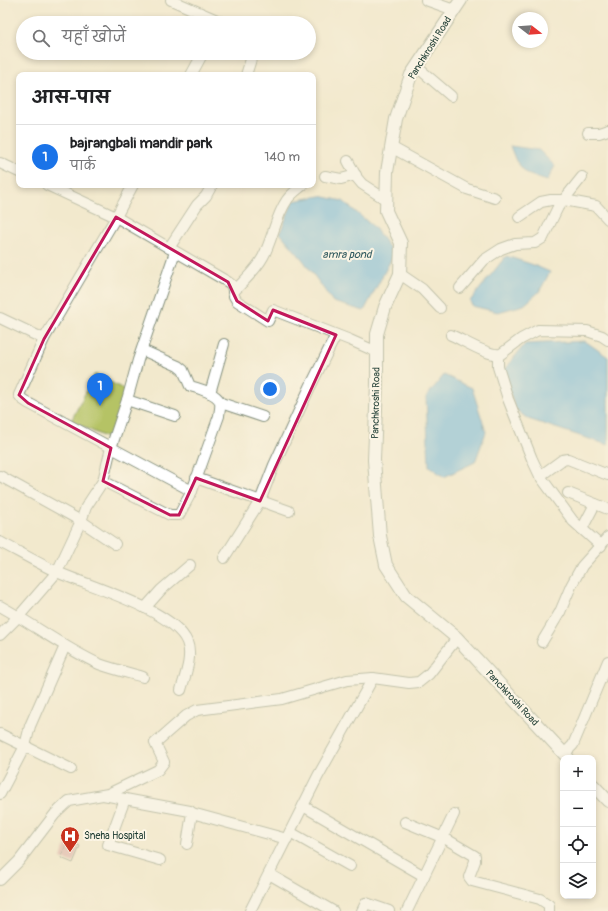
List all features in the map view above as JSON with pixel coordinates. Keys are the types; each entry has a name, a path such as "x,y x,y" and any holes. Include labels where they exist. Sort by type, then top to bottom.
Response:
{"street":[{"path":"171,0 207,16"},
{"path":"426,0 454,10"},
{"name":"Panchkroshi Road","path":"462,0 411,74 396,119 387,172 385,199 386,211 401,243 400,274 385,307 377,334 374,460 380,536 386,566 406,596 457,638 565,755"},
{"path":"193,72 199,60"},
{"path":"247,72 251,60"},
{"path":"416,67 451,96"},
{"path":"588,133 599,133 608,130"},
{"path":"391,147 467,189 495,198"},
{"path":"348,161 362,184 385,199"},
{"path":"0,163 16,171"},
{"path":"325,176 341,179 356,175"},
{"path":"460,288 484,260 501,249 515,244 535,243 543,238 558,207 582,177"},
{"path":"53,188 116,217 228,282 232,285 237,301 268,321 273,310 336,334 377,352"},
{"path":"131,188 44,339 19,395 22,399 110,448 192,491"},
{"path":"0,635 19,616 57,572 81,522 86,508 103,481 110,448 127,400 172,250 197,205 206,196 210,188"},
{"path":"233,292 253,272 263,257 273,235 282,209 288,198 299,188"},
{"path":"519,217 541,202 564,200 596,206 608,220"},
{"path":"400,274 422,289 440,308"},
{"path":"0,318 44,339"},
{"path":"451,335 490,353 498,355 521,339 538,330 587,330 608,340"},
{"path":"224,558 260,501 274,466 336,334"},
{"path":"210,393 224,344"},
{"path":"103,481 170,514 179,515 192,491 218,416 220,403 218,398 210,393 190,386 183,370 178,366 142,350"},
{"path":"498,355 498,367 508,399 540,476 573,521 600,546"},
{"path":"127,400 175,416"},
{"path":"220,403 263,417"},
{"path":"540,476 562,460 568,460 608,475"},
{"path":"0,476 81,522 115,544"},
{"path":"196,478 289,511"},
{"path":"568,493 608,509"},
{"path":"582,529 595,504"},
{"path":"542,642 560,612 571,586 582,566 608,537"},
{"path":"0,542 57,572 152,611 170,622 182,634 189,649 188,663 181,690"},
{"path":"145,608 161,590 190,565"},
{"path":"0,606 19,616 65,646 99,664 143,677"},
{"path":"0,880 19,861 55,814 69,801 108,794 158,770 164,762 155,743 186,716 197,710 282,699 347,680 373,678 409,683 419,682 429,674 457,638"},
{"path":"0,794 25,746 30,726 65,646"},
{"path":"567,755 573,745 608,661"},
{"path":"250,911 318,776 373,678"},
{"path":"0,734 71,769"},
{"path":"596,788 608,800"},
{"path":"103,795 190,811 192,813 289,835 350,866"},
{"path":"125,799 108,845 160,860"},
{"path":"303,806 424,876"},
{"path":"187,844 192,813"},
{"path":"407,911 454,814"},
{"path":"405,822 442,838 475,856 475,861 469,877 472,881 540,899 549,905 549,911"},
{"path":"269,874 332,911"},
{"path":"362,911 366,903 389,911"}],"highlighted area":[{"path":"116,217 228,282 237,301 268,321 273,310 336,335 260,501 196,478 179,515 170,515 103,481 111,448 28,403 19,395 44,339"}],"green space":[{"path":"95,374 127,391 111,440 71,421"}],"water":[{"path":"510,146 539,150 555,166 547,181 527,174 516,161"},
{"name":"amra pond","path":"320,196 343,201 375,228 394,254 364,311 333,302 303,260 280,233 293,201"},
{"path":"506,256 550,272 539,292 524,305 498,312 472,306 470,301"},
{"path":"585,341 608,357 608,445 528,419 515,409 503,371 525,344"},
{"path":"444,375 472,388 486,432 475,462 444,477 429,466 426,397"}],"building":[{"path":"67,841 80,846 73,863 61,858"}],"place":[{"name":"bajrangbali mandir park","path":"100,406"},
{"name":"Sneha Hospital","path":"70,853"}]}
